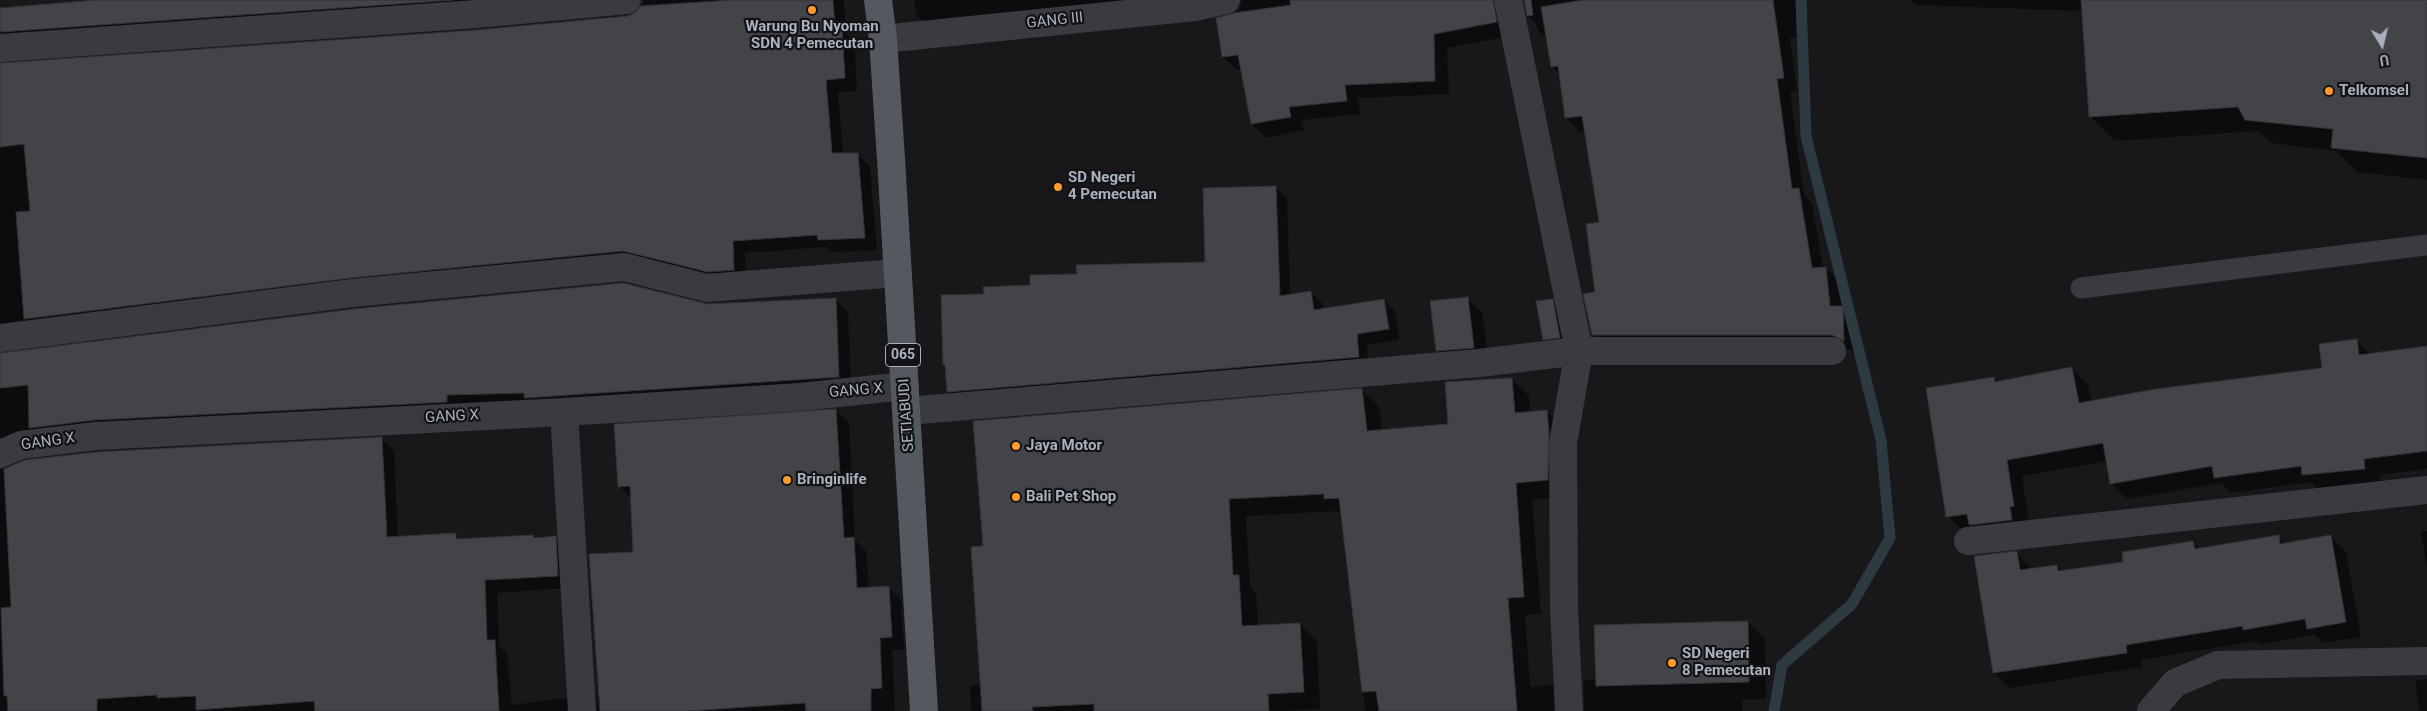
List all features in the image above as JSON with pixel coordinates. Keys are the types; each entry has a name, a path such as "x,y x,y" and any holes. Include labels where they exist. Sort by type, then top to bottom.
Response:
{"main road":[{"name":"SETIABUDI","path":"878,0 883,39 924,711"}],"street":[{"path":"0,48 476,14 626,0"},
{"name":"GANG III","path":"883,39 1195,7 1226,0"},
{"path":"1508,0 1579,351 1563,443 1564,608 1569,711"},
{"path":"0,338 352,293 624,267 707,288 897,273"},
{"name":"GANG X","path":"0,454 22,445 96,436 564,412 800,396 906,399 1479,363 1579,351 1832,350"},
{"path":"564,412 582,711"},
{"path":"1968,541 2427,490"},
{"path":"2151,711 2175,683 2218,665 2427,661"}],"lane":[{"path":"2081,288 2427,245"}],"building":[{"path":"97,0 453,0 0,32 0,8"},
{"path":"732,0 833,0 835,28 842,27 845,78 826,80 832,153 858,153 865,238 818,240 817,235 733,241 734,270 708,272 623,251 350,278 24,319 16,212 30,211 24,144 0,147 0,63 477,30 628,16 636,12 641,6"},
{"path":"1290,0 1493,0 1497,22 1434,34 1435,81 1345,85 1347,101 1289,107 1291,117 1251,124 1238,55 1222,57 1216,18 1234,13 1291,5"},
{"path":"1524,0 1531,0 1533,15 1527,16"},
{"path":"1583,0 1773,0 1784,78 1777,79 1792,189 1799,188 1812,268 1826,267 1830,306 1843,306 1844,341 1832,335 1592,335 1583,294 1595,292 1586,224 1599,222 1582,116 1565,118 1558,66 1551,67 1541,7"},
{"name":"Telkomsel","path":"2081,0 2427,0 2427,158 2331,148 2333,129 2245,120 2238,107 2089,117"},
{"path":"1276,186 1280,296 1311,291 1314,310 1384,299 1389,329 1357,334 1359,357 947,392 945,365 943,365 941,295 984,294 983,287 1030,285 1030,275 1077,274 1076,265 1205,262 1203,188"},
{"path":"623,283 708,304 836,298 839,377 524,398 524,393 447,395 447,402 95,420 29,428 28,385 0,388 0,353 354,309"},
{"path":"1468,297 1474,348 1436,351 1430,301"},
{"path":"1553,299 1560,338 1543,340 1536,301"},
{"path":"2357,339 2359,355 2427,346 2427,451 2364,459 2365,469 2302,475 2301,466 2214,478 2212,466 2110,484 2103,443 2007,460 2014,506 2010,507 2012,520 1969,525 1967,514 1946,517 1926,388 1994,377 1995,382 2072,367 2079,403 2156,389 2322,368 2319,344"},
{"path":"1512,378 1515,413 1547,410 1549,432 1548,480 1516,483 1524,597 1508,598 1517,711 1379,711 1376,691 1362,692 1339,498 1324,499 1324,494 1229,499 1233,575 1239,575 1242,626 1300,623 1304,692 1268,694 1269,711 1094,711 1094,704 1032,707 1033,711 982,711 971,547 983,546 973,421 1362,388 1367,431 1448,424 1445,382"},
{"path":"836,409 844,538 854,537 857,588 889,586 892,637 880,638 882,688 871,689 871,711 806,711 805,703 689,711 600,711 589,554 633,552 630,486 618,487 614,424"},
{"path":"382,437 387,537 456,533 456,539 533,535 534,538 556,536 558,576 485,580 487,640 495,640 499,711 315,711 314,701 196,710 196,696 157,698 157,695 97,699 97,711 8,711 7,696 4,696 1,608 11,607 4,469 25,460 97,452"},
{"path":"2279,535 2280,544 2331,535 2346,622 2307,629 2305,619 2243,630 2243,626 2126,645 2127,653 1993,673 1974,556 2017,551 2020,570 2057,565 2058,571 2123,562 2122,552 2193,541 2195,549"},
{"path":"1748,621 1749,682 1596,686 1594,625"}],"waterway":[{"path":"1774,711 1782,665 1852,604 1890,538 1881,440 1806,136 1801,0"}],"place":[{"name":"Warung Bu Nyoman SDN 4 Pemecutan","path":"812,10"},
{"name":"Telkomsel","path":"2329,91"},
{"name":"SD Negeri 4 Pemecutan","path":"1058,187"},
{"name":"Jaya Motor","path":"1016,446"},
{"name":"Bringinlife","path":"787,480"},
{"name":"Bali Pet Shop","path":"1016,497"},
{"name":"SD Negeri 8 Pemecutan","path":"1672,663"}]}
